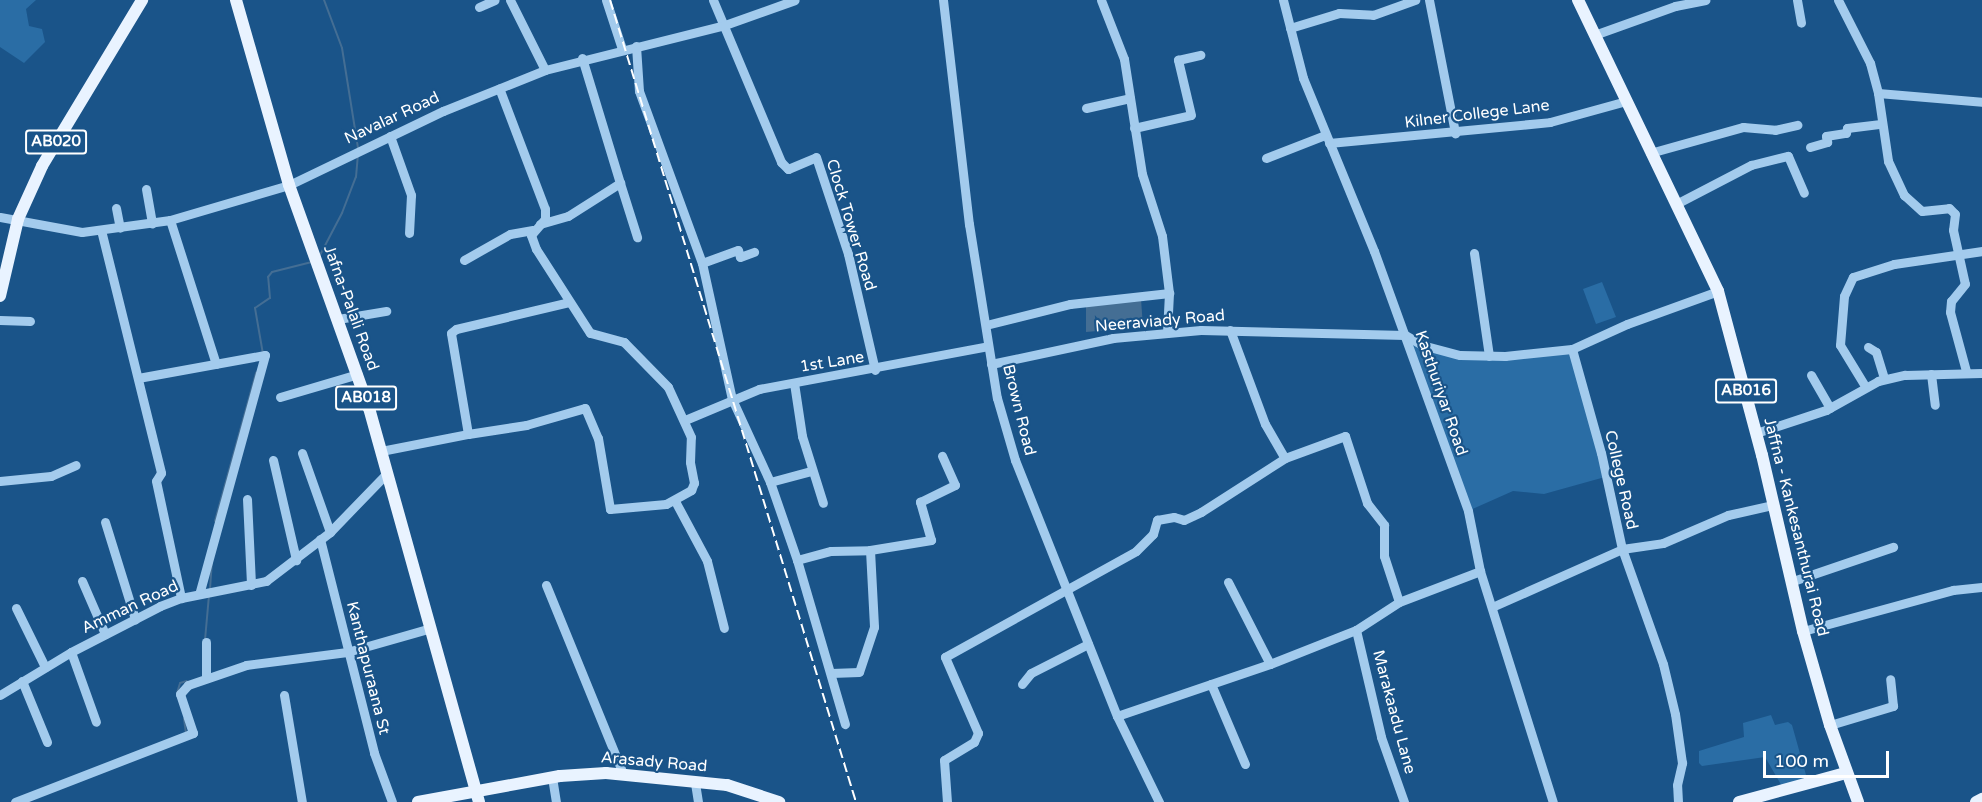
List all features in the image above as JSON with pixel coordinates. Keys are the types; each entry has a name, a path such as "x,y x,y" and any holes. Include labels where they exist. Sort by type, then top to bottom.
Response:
{"main road":[{"name":"AB020","path":"0,296 18,219 42,166 142,0"},
{"name":"Jafna-Palali Road","path":"236,0 289,185 358,374 477,796"},
{"name":"Jaffna - Kankesanthurai Road","path":"1578,0 1597,34 1650,153 1718,291 1756,433 1803,631 1830,725 1858,802"},
{"path":"1739,802 1846,773"},
{"name":"Arasady Road","path":"418,802 477,796 552,777 623,774 727,785 764,799 779,802"},
{"path":"1976,802 1982,799"}],"street":[{"path":"479,7 495,0"},
{"path":"510,0 545,70"},
{"path":"606,0 621,49"},
{"name":"Clock Tower Road","path":"713,0 781,162 788,169 816,157 848,254 875,370"},
{"name":"Navalar Road","path":"0,217 18,219 53,230 101,230 170,220 289,185 390,136 545,70 582,58 722,26 795,0"},
{"name":"Brown Road","path":"943,0 961,162 988,346 1015,460 1117,716 1160,802"},
{"path":"1101,0 1124,59 1142,174 1162,236 1169,292 1167,333"},
{"name":"Kasthuriyar Road","path":"1283,0 1327,139 1405,335 1468,511 1480,571 1553,802"},
{"path":"1290,28 1339,13 1373,15 1415,0"},
{"path":"1429,0 1455,133"},
{"path":"1597,34 1674,6 1705,0"},
{"path":"1797,0 1801,23"},
{"path":"1838,0 1870,63 1878,93 1888,160 1913,206 1922,211 1949,208 1955,213 1953,230 1965,288 1953,298 1950,312 1966,371"},
{"path":"636,46 639,91 702,264 732,399 770,482 797,560 844,723"},
{"path":"1134,128 1191,115 1178,60 1200,55"},
{"path":"582,58 637,237"},
{"path":"381,452 526,425 585,408 598,438 608,507 625,510 675,501 694,483 690,462 691,437 685,420 661,376 624,342 590,333 536,249 537,227 545,209 499,88"},
{"path":"1878,93 1982,102"},
{"path":"1086,108 1130,98"},
{"name":"Kilner College Lane","path":"1266,158 1327,139 1455,133 1550,122 1626,101"},
{"path":"1810,147 1827,142 1826,136 1846,134 1846,128 1881,124"},
{"path":"1650,153 1743,127 1775,130 1797,125"},
{"path":"390,136 411,195 409,233"},
{"path":"1676,204 1751,165 1788,156 1804,193"},
{"path":"464,260 510,234 568,216 620,183"},
{"path":"146,189 152,223"},
{"path":"116,208 120,228"},
{"path":"170,220 216,364"},
{"path":"101,230 161,473 156,481 181,598"},
{"path":"702,264 738,250 740,257 754,252"},
{"path":"1864,386 1840,345 1844,296 1853,277 1894,264 1982,251"},
{"path":"1474,253 1489,356"},
{"path":"1405,335 1422,345 1460,355 1489,356 1572,349 1627,324 1718,291"},
{"path":"986,325 1070,304 1169,292"},
{"path":"468,434 451,333 462,326 569,302"},
{"path":"338,319 386,311"},
{"path":"0,320 30,321"},
{"path":"1230,330 1264,424 1285,458"},
{"name":"Neeraviady Road","path":"991,364 1113,338 1167,333 1230,330 1405,335"},
{"name":"1st Lane","path":"685,420 732,399 794,383 875,370 988,346"},
{"path":"1868,347 1876,352 1884,380"},
{"name":"College Road","path":"1492,607 1622,549 1601,453 1572,349"},
{"path":"138,378 265,355 228,479 199,594"},
{"path":"1756,433 1830,408 1864,386 1884,380 1966,371 1982,373"},
{"path":"280,397 358,374"},
{"path":"1931,374 1935,405"},
{"path":"1811,375 1830,408"},
{"path":"794,383 811,471 823,503"},
{"path":"947,802 944,760 975,742 978,733 945,657 1065,587 1136,551 1153,534 1157,520 1174,517 1184,520 1201,512 1285,458 1345,436 1366,503 1384,525 1384,556 1399,602"},
{"path":"302,453 330,532"},
{"path":"797,560 831,551 870,550 931,540 920,502 955,485 942,456"},
{"path":"273,460 296,560"},
{"path":"0,481 51,476 76,465"},
{"path":"770,482 811,471"},
{"name":"Amman Road","path":"0,695 71,652 181,598 266,581 330,532 387,473"},
{"path":"247,499 251,585"},
{"path":"675,501 706,561 724,628"},
{"path":"1678,802 1677,785 1682,763 1675,714 1643,601 1622,549 1663,543 1728,515 1772,505"},
{"path":"105,522 135,619"},
{"name":"Kanthapuraana St","path":"320,539 374,753 392,802"},
{"path":"1790,582 1893,547"},
{"path":"831,673 859,672 874,627 870,550"},
{"path":"1117,716 1270,664 1356,630 1399,602 1480,571"},
{"path":"82,581 105,634"},
{"path":"1228,582 1270,664"},
{"path":"546,585 623,774"},
{"path":"1803,631 1953,590 1982,587"},
{"path":"16,608 45,667"},
{"path":"15,802 193,733 180,694 188,685 246,665 347,652 431,628"},
{"name":"Marakaadu Lane","path":"1356,630 1381,737 1404,802"},
{"path":"206,642 206,678"},
{"path":"1023,684 1031,673 1088,644"},
{"path":"71,652 96,722"},
{"path":"1830,725 1893,706 1890,679"},
{"path":"22,681 47,742"},
{"path":"1211,684 1245,764"},
{"path":"284,695 302,802"},
{"path":"552,777 556,802"},
{"path":"695,783 698,802"}],"shaded area":[{"path":"0,0 36,0 26,9 29,26 42,29 45,42 24,63 0,47"},
{"path":"1602,282 1616,317 1596,324 1583,289"},
{"path":"1141,299 1143,327 1086,332 1086,304"},
{"path":"1405,335 1460,355 1572,349 1605,477 1544,494 1513,491 1468,511"},
{"path":"1771,715 1775,725 1788,722 1792,725 1808,782 1783,788 1765,757 1702,766 1699,763 1699,751 1744,737 1743,723"}],"waterway":[{"path":"324,0 342,48 358,148"},
{"path":"319,257 342,213 356,177 358,154"},
{"path":"263,354 255,308 270,298 268,277 272,272 312,262"},
{"path":"215,521 256,373"},
{"path":"210,589 212,562"},
{"path":"205,640 209,595"},
{"path":"177,693 180,683 187,681"},
{"path":"184,719 186,733"}],"railway":[{"path":"610,0 856,802"}]}
